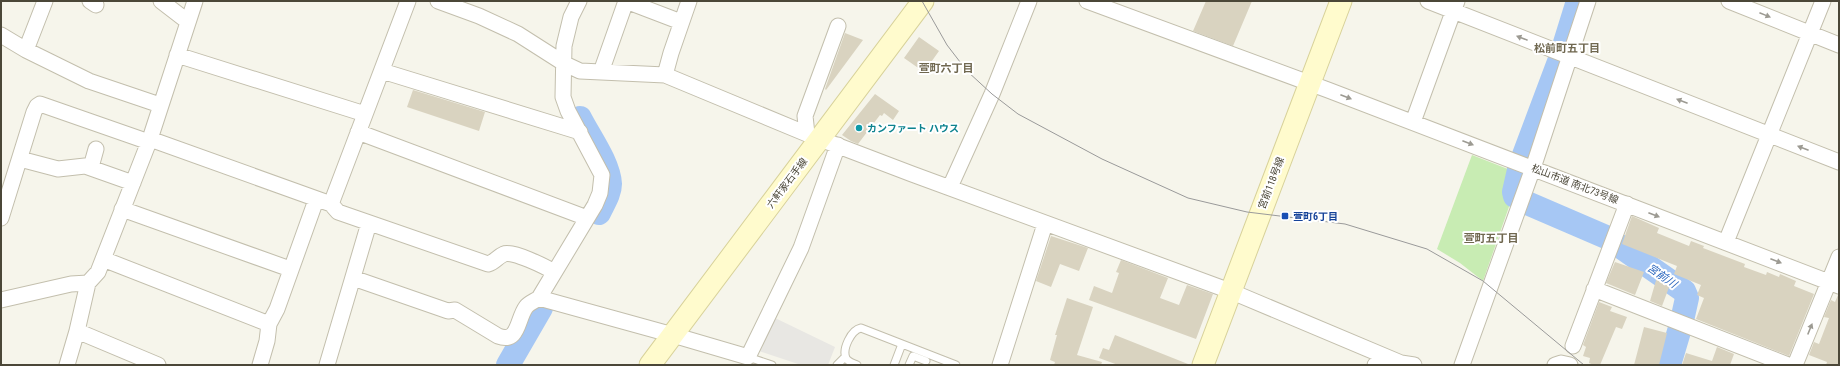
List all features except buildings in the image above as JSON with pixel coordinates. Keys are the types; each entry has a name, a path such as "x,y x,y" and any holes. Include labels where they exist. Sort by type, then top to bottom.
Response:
{"main road":[{"name":"六軒家石手線","path":"822,139 908,1"},
{"name":"六軒家石手線","path":"635,365 666,333 822,139 923,1"},
{"name":"宮前118号線","path":"1203,365 1341,1"},
{"name":"六軒家石手線","path":"650,365 666,333"}],"street":[{"path":"26,50 45,1"},
{"path":"161,1 188,21"},
{"path":"67,365 77,332 88,284 98,272 133,183 149,140 195,1"},
{"path":"331,204 408,1"},
{"path":"438,1 478,16 518,34 565,64 580,71 665,75 822,139 1045,224 1230,291 1408,364"},
{"path":"353,278 448,311 455,310 505,339 511,337 516,330 526,306 539,298 587,218 600,193 602,174 568,111 563,97 565,64 564,46 566,32 579,1"},
{"path":"601,72 626,1 681,22"},
{"path":"665,75 689,1"},
{"path":"950,187 992,94 1029,1"},
{"name":"松山市道 南北73号線","path":"1087,1 1310,83 1834,284"},
{"path":"1428,1 1455,6 1570,57 1839,162"},
{"path":"1462,365 1533,168 1588,1"},
{"path":"1729,1 1839,45"},
{"path":"1726,242 1823,1"},
{"path":"1412,122 1455,6"},
{"path":"539,298 748,357 801,248 822,139 805,116 838,26"},
{"path":"1,34 26,50 89,81 160,105"},
{"path":"176,55 365,114"},
{"path":"382,71 580,132"},
{"path":"1,218 34,112 40,104 149,140 316,200 331,204 338,212 488,264 494,263 504,254 510,253 544,266 554,272"},
{"path":"358,132 587,218"},
{"path":"91,167 96,149"},
{"path":"20,159 58,169 79,165 91,167 133,183"},
{"path":"260,365 267,341 269,324 277,309 290,269 316,200"},
{"path":"1573,346 1626,204"},
{"path":"122,209 290,269"},
{"path":"328,365 369,223"},
{"path":"1000,365 1045,224"},
{"path":"1795,365 1834,284 1839,258"},
{"path":"103,259 269,324"},
{"path":"1,300 72,284 88,284"},
{"path":"1594,289 1788,365"},
{"path":"77,332 158,365"},
{"path":"1555,365 1561,363 1570,365"},
{"path":"1375,365 1408,364"}],"lane":[{"path":"857,365 849,362 845,357 845,349 852,333 856,329 861,328 902,344 926,360"},
{"path":"894,365 902,344"},
{"path":"909,365 913,356 926,360 956,365"},
{"path":"748,357 772,365"},
{"path":"837,365 845,357"}],"green space":[{"path":"1472,155 1513,171 1511,201 1483,281 1460,263 1437,249"}],"shaded area":[{"path":"773,317 835,347 828,365 801,365 756,350"}],"waterway":[{"name":"宮前川","path":"1564,46 1578,1"},
{"name":"宮前川","path":"1524,155 1560,59"},
{"path":"580,118 598,150 609,176 609,191 599,213"},
{"name":"宮前川","path":"1515,196 1514,192 1519,170"},
{"name":"宮前川","path":"1527,203 1606,237"},
{"name":"宮前川","path":"1618,245 1684,291 1687,298 1683,316"},
{"path":"508,365 541,308"},
{"name":"宮前川","path":"1669,365 1680,328"}],"tram line":[{"path":"922,1 947,45 967,71 992,94 1018,114 1102,159 1188,198 1247,212 1345,224 1427,249 1483,281 1584,365"}],"place":[{"name":"カンファート ハウス","path":"859,128"},
{"name":"萱町6丁目","path":"1285,216"}],"district":[{"name":"松前町五丁目","path":"1567,48"},
{"name":"萱町六丁目","path":"946,68"},
{"name":"萱町五丁目","path":"1491,238"}]}
